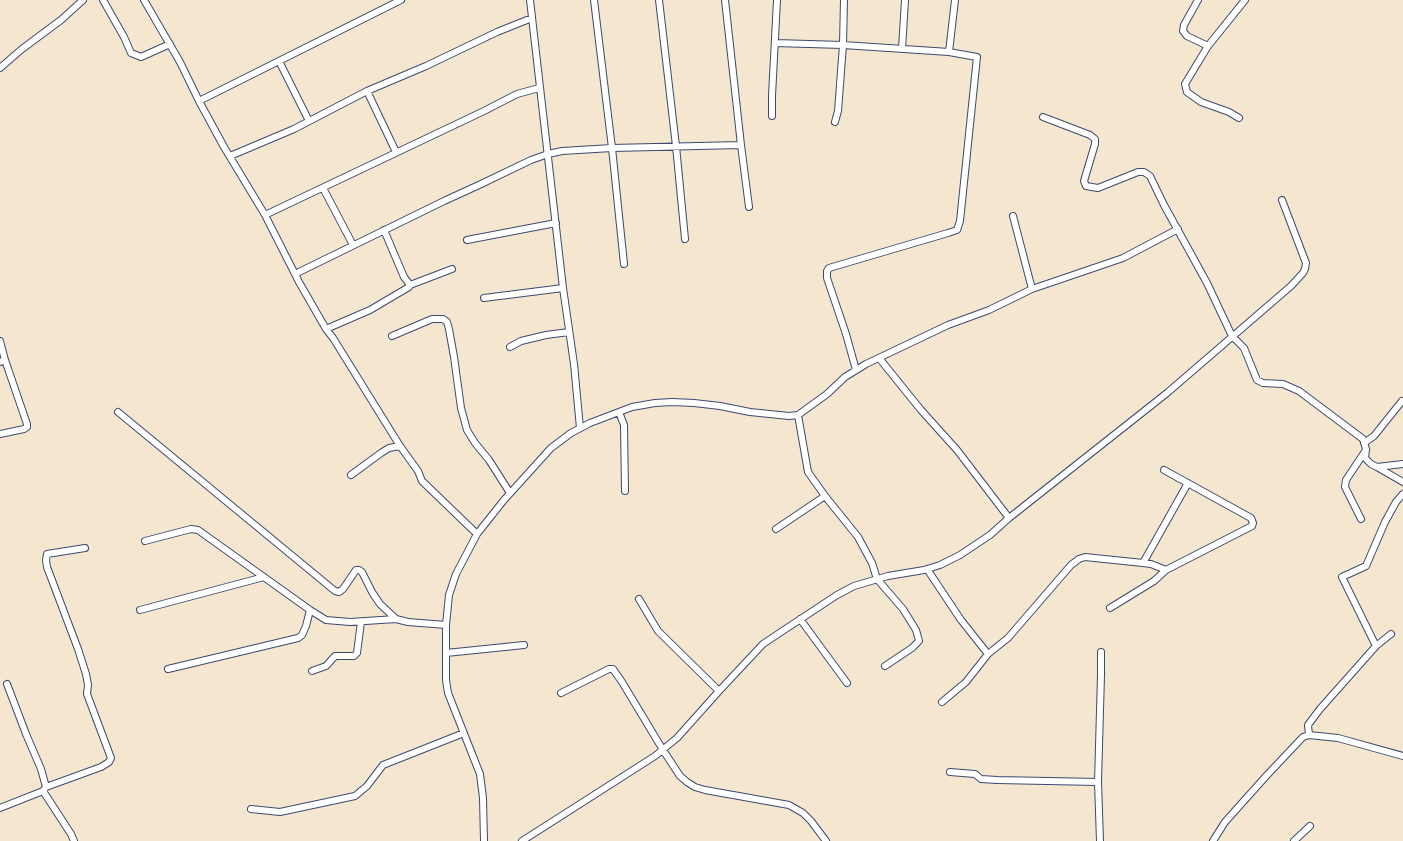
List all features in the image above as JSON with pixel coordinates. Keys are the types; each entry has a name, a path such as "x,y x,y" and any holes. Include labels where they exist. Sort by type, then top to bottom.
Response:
{"street":[{"path":"0,68 61,20 83,0"},
{"path":"103,0 124,36 131,53 141,57 170,44"},
{"path":"144,0 180,62 199,101 230,156 266,215 295,274 326,329 400,446 418,471 422,481 477,534"},
{"path":"199,101 401,0"},
{"path":"530,0 580,428"},
{"path":"594,0 624,264"},
{"path":"659,0 685,239"},
{"path":"725,0 749,207"},
{"path":"772,116 777,0"},
{"path":"835,122 838,111 843,45 844,0"},
{"path":"902,49 904,0"},
{"path":"949,52 955,0"},
{"path":"1198,0 1183,31 1187,36 1208,46"},
{"path":"1239,118 1229,112 1201,102 1187,92 1185,84 1208,46 1245,0"},
{"path":"230,156 309,121 497,32 532,18"},
{"path":"775,43 843,45 949,52 977,57 960,221 957,230 829,268 827,271 827,278 856,370"},
{"path":"279,61 309,121"},
{"path":"266,215 517,94 539,88"},
{"path":"367,92 396,152"},
{"path":"1043,118 1090,135 1095,139 1084,181 1086,186 1098,188 1138,172 1144,172 1150,176 1232,336 1244,348 1257,380 1263,383 1283,384 1299,391 1363,439 1365,458 1371,464 1403,482"},
{"path":"295,274 531,160 548,154 562,151 612,148 741,145"},
{"path":"323,188 353,245"},
{"path":"522,841 646,764 677,738 718,690 763,644 837,595 854,586 877,579 927,569 960,555 990,535 1167,393 1291,286 1303,273 1306,262 1282,200"},
{"path":"1014,216 1032,289"},
{"path":"467,240 556,224"},
{"path":"484,841 483,798 480,774 448,693 445,646 449,595 456,574 477,534 510,493 551,448 590,423 632,407 655,403 672,402 720,406 774,415 798,415 827,394 845,377 879,358 948,325 989,310 1032,289 1123,258 1178,229"},
{"path":"384,230 404,276 410,285"},
{"path":"326,329 370,310 409,288 410,285 452,269"},
{"path":"484,298 563,288"},
{"path":"392,336 432,319 443,319 447,322 450,329 460,408 467,430 510,493"},
{"path":"510,347 546,335 569,332"},
{"path":"0,341 2,361 28,424 24,429 0,434"},
{"path":"879,358 1010,518"},
{"path":"1362,519 1344,487 1346,480 1365,446 1402,402"},
{"path":"118,412 335,591 340,592 343,589 356,570 362,572 380,604 396,619"},
{"path":"619,412 624,425 625,491"},
{"path":"798,415 808,472 858,537 872,563 877,579 903,609 916,630 919,641 885,666"},
{"path":"351,475 389,448 400,446"},
{"path":"1377,466 1403,464"},
{"path":"1110,608 1154,581 1166,570 1252,526 1251,518 1164,470"},
{"path":"1143,563 1188,483"},
{"path":"1376,646 1342,577 1366,566 1385,522 1396,502 1403,494"},
{"path":"776,529 825,496"},
{"path":"145,540 190,529 198,530 326,620 361,622 396,619 408,622 446,625"},
{"path":"0,808 100,767 109,762 111,758 87,694 86,674 46,560 47,554 85,548"},
{"path":"942,702 966,682 988,654 1008,638 1071,565 1079,559 1085,557 1151,564 1166,570"},
{"path":"927,569 961,620 988,654"},
{"path":"140,610 264,577"},
{"path":"639,599 658,631 718,690"},
{"path":"168,669 298,638 302,635 306,626 310,610"},
{"path":"800,619 847,683"},
{"path":"312,671 326,666 335,656 354,656 357,653 361,622"},
{"path":"1309,735 1308,726 1312,720 1376,646 1391,634"},
{"path":"446,653 524,645"},
{"path":"1100,841 1098,782 1101,652"},
{"path":"561,693 602,672 613,669 680,776 695,787 705,790 789,805 803,813 826,841"},
{"path":"7,684 41,769 45,789 74,841"},
{"path":"251,809 280,812 354,796 367,786 383,765 464,733"},
{"path":"1213,841 1225,822 1268,774 1300,740 1309,735 1338,738 1403,756"},
{"path":"950,772 975,774 981,779 1098,782"},
{"path":"1294,841 1310,826"}]}
